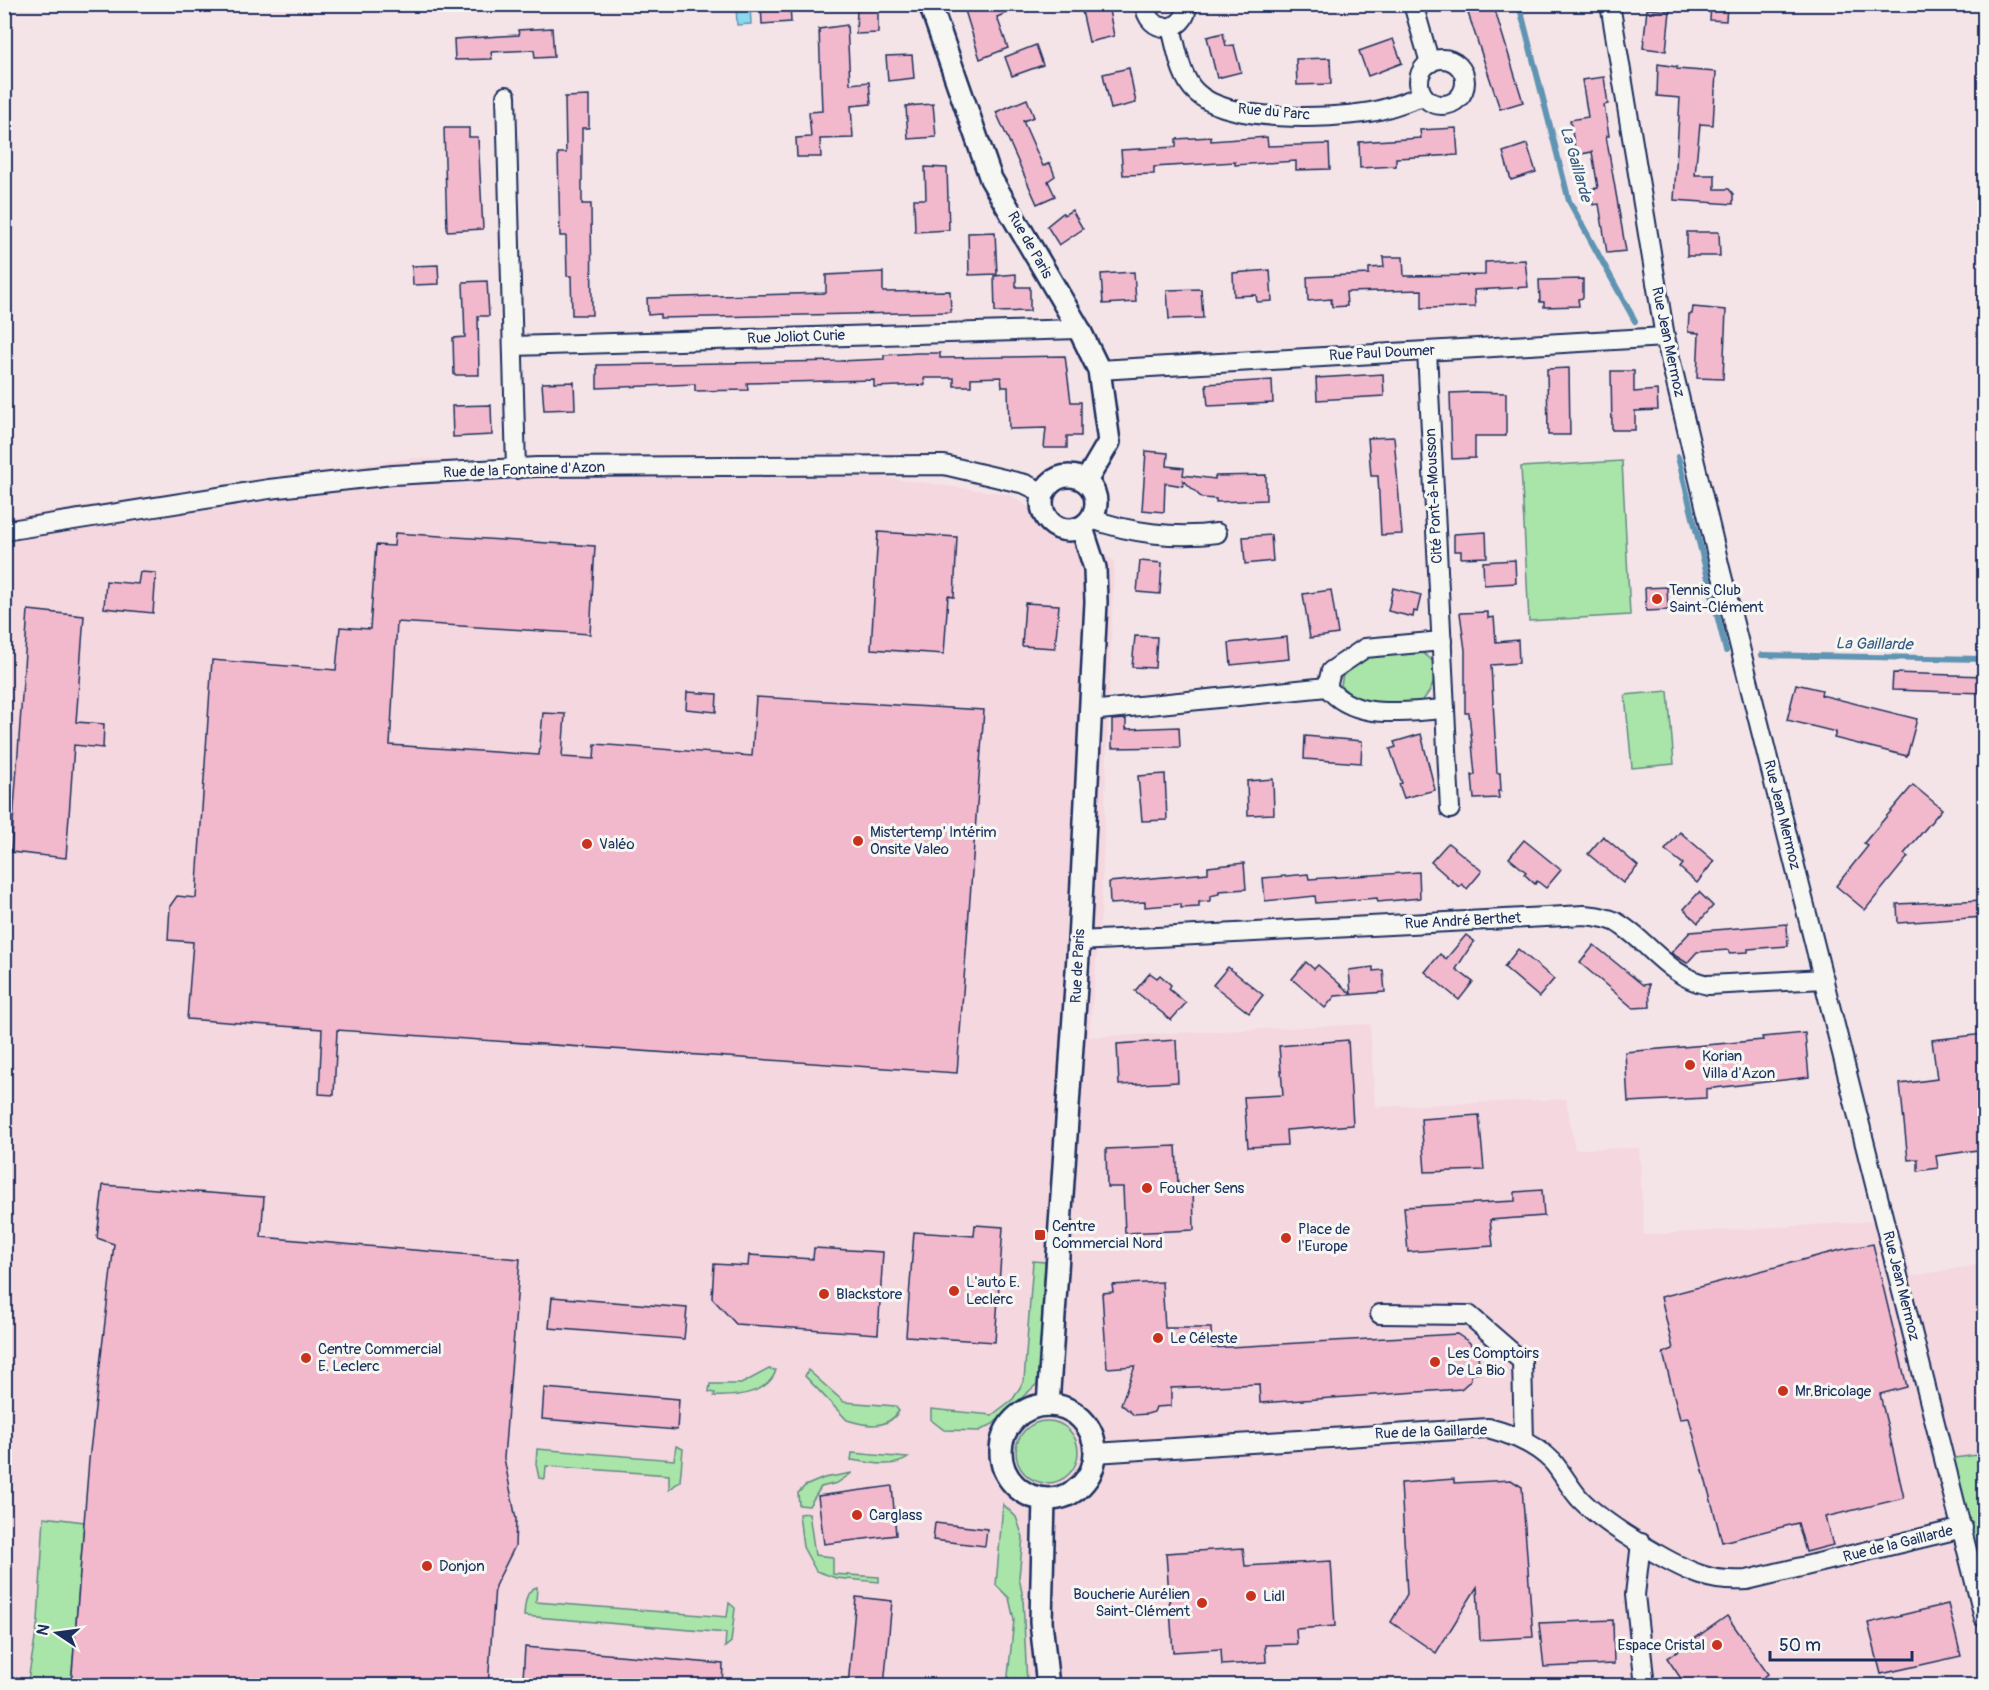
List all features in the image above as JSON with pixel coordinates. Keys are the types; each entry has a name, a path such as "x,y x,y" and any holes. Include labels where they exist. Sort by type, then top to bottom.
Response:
{"street":[{"name":"Rue de Paris","path":"930,4 991,179 1079,329 1099,370 1109,442 1086,481"},
{"path":"1145,4 1145,12 1152,23 1164,29 1171,28 1183,20 1188,4"},
{"path":"1413,4 1430,63"},
{"name":"Rue Jean Mermoz","path":"1610,4 1665,337 1720,568 1984,1618"},
{"name":"Rue du Parc","path":"1171,28 1188,82 1206,100 1219,106 1291,117 1330,116 1371,112 1423,96"},
{"path":"1437,60 1452,62 1462,72 1464,87 1457,100 1443,105 1435,104 1423,96 1419,81 1430,63 1437,60"},
{"path":"506,96 516,468"},
{"name":"Rue Joliot Curie","path":"513,346 1079,329"},
{"name":"Rue Paul Doumer","path":"1099,370 1665,337"},
{"name":"Cité Pont-à-Mousson","path":"1427,351 1450,809"},
{"name":"Rue de la Fontaine d'Azon","path":"4,531 269,489 393,475 516,468 944,465 1025,484 1044,493"},
{"path":"1062,477 1079,477 1086,481 1096,495 1096,511 1087,523 1072,531 1054,527 1043,512 1044,493 1054,480 1062,477"},
{"name":"Rue de Paris","path":"1048,1405 1079,941 1090,711 1095,568 1087,523"},
{"path":"1087,523 1121,529 1201,535 1217,533"},
{"path":"1327,687 1331,671 1365,648 1442,641"},
{"path":"1090,711 1327,687"},
{"path":"1327,687 1338,700 1370,712 1445,709"},
{"name":"Rue André Berthet","path":"1079,941 1584,915 1603,917 1616,922 1678,974 1691,981 1708,985 1824,979"},
{"path":"1380,1314 1469,1315 1522,1361 1524,1441"},
{"path":"1048,1405 1069,1411 1086,1425 1093,1438 1095,1453 1092,1468 1073,1492 1059,1498 1044,1499 1018,1489 1009,1479 1001,1453 1003,1438 1010,1424 1027,1410 1048,1405"},
{"name":"Rue de la Gaillarde","path":"1095,1453 1482,1428 1507,1433 1524,1441 1552,1461 1579,1498 1600,1518 1701,1575 1731,1581 1747,1580 1963,1528"},
{"path":"1044,1499 1041,1623 1048,1686"},
{"path":"1641,1543 1635,1595 1645,1686"}],"shaded area":[{"path":"412,458 697,475 872,476 1008,494 1114,561 1101,913 1089,1037 1370,1024 1375,1107 1566,1099 1575,1149 1639,1148 1644,1235 1896,1220 1912,1276 1984,1264 1984,1454 1948,1459 1984,1608 1984,1685 5,1685 4,518"}],"green space":[{"path":"1622,461 1630,615 1529,621 1521,467"},
{"path":"1422,652 1434,662 1434,679 1429,692 1422,701 1390,703 1368,701 1348,693 1341,685 1343,674 1371,653"},
{"path":"1668,691 1674,764 1632,768 1625,695"},
{"path":"1033,1261 1045,1262 1038,1383 993,1424 979,1431 944,1430 931,1420 931,1409 992,1415 1013,1399 1024,1381"},
{"path":"769,1369 776,1370 772,1378 759,1389 741,1395 714,1396 715,1393 709,1392 710,1384 741,1384"},
{"path":"808,1370 844,1402 895,1406 899,1411 882,1424 869,1425 847,1420 805,1376"},
{"path":"1047,1421 1059,1423 1069,1430 1076,1440 1078,1452 1076,1464 1069,1474 1059,1481 1047,1483 1035,1481 1025,1474 1018,1464 1016,1452 1018,1440 1025,1430 1035,1423"},
{"path":"676,1446 683,1449 680,1481 669,1490 669,1475 546,1466 545,1479 539,1478 536,1464 537,1449 674,1460"},
{"path":"852,1453 908,1458 895,1463 880,1464 851,1460"},
{"path":"1984,1454 1984,1608 1947,1459"},
{"path":"852,1473 837,1483 821,1487 809,1506 799,1505 798,1493 805,1486 824,1478"},
{"path":"1003,1504 1016,1517 1023,1537 1019,1577 1023,1598 1027,1685 1007,1685 1014,1620 1009,1598 996,1585"},
{"path":"809,1513 815,1555 833,1557 833,1574 879,1577 879,1582 836,1578 816,1571 803,1547 799,1514"},
{"path":"44,1517 84,1522 71,1685 27,1686 38,1621"},
{"path":"537,1587 536,1602 727,1617 729,1603 735,1608 731,1642 725,1647 726,1633 524,1616 528,1595"}],"water":[{"path":"736,5 750,5 751,24 737,25"}],"building":[{"path":"761,4 790,4 791,22 762,24"},
{"path":"963,4 1026,5 997,17 1008,48 980,59"},
{"path":"1465,4 1493,4 1523,102 1500,109"},
{"path":"1711,4 1727,4 1726,21 1710,20"},
{"path":"1108,5 1114,36 1089,42 1082,11"},
{"path":"878,8 878,33 856,34 857,9"},
{"path":"1647,9 1670,11 1666,51 1643,48"},
{"path":"847,25 850,84 869,82 871,104 851,106 853,138 820,139 821,157 797,157 796,138 811,137 809,112 822,111 819,29"},
{"path":"552,28 554,57 535,58 534,50 491,52 492,59 455,60 454,39 519,35 518,30"},
{"path":"1223,33 1226,46 1234,45 1241,72 1217,78 1207,37"},
{"path":"1393,39 1402,63 1368,76 1359,51"},
{"path":"1036,45 1043,65 1012,76 1005,57"},
{"path":"912,55 914,78 888,81 886,56"},
{"path":"1330,58 1331,84 1297,85 1296,59"},
{"path":"1658,64 1677,67 1677,69 1716,72 1713,125 1700,124 1695,175 1715,175 1715,189 1729,189 1733,194 1733,204 1674,200 1680,98 1657,96"},
{"path":"1129,68 1136,103 1111,109 1103,74"},
{"path":"1604,77 1608,104 1604,105 1609,136 1606,136 1626,251 1607,253 1599,204 1593,205 1590,189 1598,188 1592,152 1576,155 1570,120 1588,117 1582,80"},
{"path":"589,96 589,128 582,128 582,204 591,204 592,315 572,315 571,276 567,276 566,236 560,236 558,153 566,153 565,97"},
{"path":"1027,99 1034,117 1023,121 1043,166 1050,163 1055,176 1048,181 1055,196 1037,204 996,112"},
{"path":"933,104 936,137 908,139 906,106"},
{"path":"444,128 469,128 469,137 478,137 483,229 447,231"},
{"path":"1456,128 1458,155 1396,158 1396,166 1360,168 1359,142 1421,138 1420,130"},
{"path":"1211,137 1211,141 1267,137 1268,146 1329,144 1330,169 1296,170 1296,161 1235,165 1235,162 1154,167 1154,174 1123,175 1121,150 1176,147 1176,139"},
{"path":"1527,144 1536,172 1511,180 1503,152"},
{"path":"925,167 947,168 949,230 915,232 914,199 926,199"},
{"path":"1072,210 1083,229 1059,245 1047,226 1063,213 1064,215"},
{"path":"995,232 997,274 969,275 968,233"},
{"path":"1687,232 1719,232 1720,256 1687,256"},
{"path":"1383,257 1403,257 1404,276 1485,275 1485,262 1525,260 1528,287 1474,290 1475,307 1422,308 1422,290 1346,292 1347,306 1332,307 1331,299 1308,301 1307,277 1369,274 1369,268 1384,267"},
{"path":"438,265 439,284 413,285 412,266"},
{"path":"1270,270 1272,301 1257,302 1256,295 1234,296 1233,273"},
{"path":"883,272 883,292 950,291 951,312 660,318 660,314 648,315 647,298 826,293 826,275"},
{"path":"1134,272 1136,302 1103,304 1101,274"},
{"path":"1016,274 1016,287 1030,287 1030,311 995,312 994,276"},
{"path":"1583,279 1583,298 1578,299 1579,306 1544,307 1544,302 1540,302 1539,280"},
{"path":"487,281 489,316 478,316 479,375 454,375 453,338 465,337 463,282"},
{"path":"1201,289 1203,318 1169,319 1167,290"},
{"path":"1693,307 1726,310 1723,379 1697,378 1699,333 1688,332 1689,314 1692,314"},
{"path":"940,353 940,358 1065,356 1071,402 1081,402 1081,436 1067,436 1067,448 1044,448 1046,428 1009,429 1008,387 1002,387 1001,377 971,378 971,386 954,386 954,378 924,378 925,385 874,387 874,380 747,383 748,390 695,391 695,384 597,388 597,365 840,361 884,359 884,355"},
{"path":"1569,368 1570,435 1548,435 1547,369"},
{"path":"1611,371 1634,371 1634,392 1657,390 1658,410 1635,411 1635,430 1612,430"},
{"path":"1383,374 1384,396 1317,400 1316,378"},
{"path":"1272,380 1273,403 1208,406 1206,384"},
{"path":"574,382 575,409 544,410 542,383"},
{"path":"1450,393 1506,393 1506,436 1475,436 1475,458 1452,459"},
{"path":"491,405 492,435 453,437 452,406"},
{"path":"1394,437 1402,534 1381,535 1378,476 1371,476 1368,438"},
{"path":"1146,451 1168,453 1167,466 1184,468 1183,475 1215,479 1215,476 1266,475 1266,500 1216,502 1216,499 1202,498 1183,480 1183,486 1165,483 1164,512 1142,510"},
{"path":"878,532 957,537 954,597 948,596 944,654 871,649"},
{"path":"1486,532 1487,557 1461,558 1461,551 1454,551 1454,534"},
{"name":"Valéo","path":"395,533 595,546 590,634 397,622 390,745 539,755 543,713 565,714 562,757 594,759 595,744 752,756 756,697 984,710 957,1073 337,1030 334,1095 319,1094 322,1029 187,1019 193,942 168,940 170,906 177,896 196,898 212,660 336,670 340,627 370,629 376,545 394,546"},
{"path":"1271,535 1273,561 1245,564 1243,537"},
{"path":"1515,560 1516,583 1484,585 1483,562"},
{"path":"1140,561 1162,563 1160,594 1137,592"},
{"path":"140,572 156,573 153,613 104,608 106,581 138,584"},
{"name":"Tennis Club Saint-Clément","path":"1667,587 1668,610 1646,611 1645,588"},
{"path":"1393,588 1421,595 1417,612 1414,611 1413,617 1388,611"},
{"path":"1331,590 1338,634 1310,638 1303,594"},
{"path":"1025,603 1059,605 1055,648 1022,646"},
{"path":"28,610 84,616 76,722 104,724 103,748 74,745 66,858 11,852"},
{"path":"1488,612 1488,618 1494,617 1496,642 1518,640 1519,663 1491,665 1497,773 1500,773 1501,791 1498,791 1499,798 1474,799 1472,775 1475,775 1469,713 1465,713 1465,650 1460,613"},
{"path":"1135,636 1157,637 1155,668 1132,667"},
{"path":"1287,637 1289,659 1231,665 1229,643"},
{"path":"1893,673 1984,676 1984,693 1892,690"},
{"path":"1796,684 1822,690 1821,695 1917,719 1907,756 1834,738 1836,732 1787,720"},
{"path":"687,692 717,694 716,712 686,709"},
{"path":"1126,719 1126,729 1179,727 1180,747 1112,748 1112,720"},
{"path":"1421,734 1435,790 1404,798 1399,784 1402,783 1390,749 1396,747 1394,742"},
{"path":"1305,736 1362,741 1361,763 1304,759"},
{"path":"1165,774 1167,820 1142,821 1138,776"},
{"path":"1273,779 1274,814 1248,815 1247,781"},
{"path":"1913,785 1942,809 1904,854 1908,857 1865,910 1836,886 1868,846 1864,843"},
{"path":"1680,832 1714,861 1697,883 1680,868 1683,864 1665,850"},
{"path":"1603,836 1638,866 1623,883 1588,854"},
{"path":"1524,840 1561,870 1546,888 1537,881 1535,884 1524,874 1526,872 1509,858"},
{"path":"1448,843 1482,871 1467,889 1462,884 1459,887 1431,862"},
{"path":"1244,863 1246,889 1219,891 1219,894 1210,896 1210,901 1199,902 1199,907 1181,908 1181,904 1145,907 1145,902 1110,904 1109,882 1208,873 1208,867"},
{"path":"1419,872 1420,898 1378,902 1377,898 1316,903 1315,896 1265,901 1263,878 1308,874 1309,879"},
{"path":"1699,892 1713,906 1698,923 1684,909"},
{"path":"1984,900 1984,917 1898,923 1897,904"},
{"path":"1787,924 1788,946 1748,949 1748,952 1729,953 1729,950 1697,952 1687,963 1671,953 1690,932"},
{"path":"1466,935 1474,941 1456,969 1473,982 1459,1000 1425,972 1440,954 1446,959"},
{"path":"1594,945 1643,985 1649,984 1650,1007 1633,1008 1580,963"},
{"path":"1518,949 1554,979 1539,997 1504,967"},
{"path":"1306,962 1314,969 1318,965 1351,994 1349,970 1373,967 1373,971 1383,970 1385,992 1335,996 1325,1008 1292,979"},
{"path":"1228,967 1263,995 1249,1013 1213,985"},
{"path":"1150,973 1157,978 1160,975 1171,985 1169,989 1186,1003 1171,1020 1135,991"},
{"path":"1805,1033 1809,1077 1706,1089 1706,1098 1628,1102 1625,1052 1763,1040 1762,1037"},
{"path":"1984,1034 1984,1149 1936,1156 1938,1168 1918,1171 1918,1159 1908,1160 1900,1084 1937,1079 1932,1040"},
{"path":"1176,1040 1178,1082 1119,1085 1117,1044"},
{"path":"1348,1040 1353,1125 1286,1130 1287,1145 1248,1147 1244,1097 1283,1095 1279,1046"},
{"path":"1479,1115 1484,1170 1425,1172 1421,1119"},
{"path":"1176,1146 1178,1185 1193,1185 1194,1230 1125,1233 1123,1187 1107,1187 1106,1149"},
{"name":"Centre Commercial E. Leclerc","path":"103,1185 264,1197 261,1237 520,1259 504,1458 516,1519 515,1546 495,1586 488,1686 71,1686 89,1460 114,1244 97,1238"},
{"path":"1542,1190 1544,1216 1490,1220 1493,1246 1408,1252 1404,1207 1515,1201 1515,1192"},
{"name":"L'auto E. Leclerc","path":"975,1225 1003,1227 995,1342 906,1336 914,1232 974,1236"},
{"name":"Mr.Bricolage","path":"1873,1244 1907,1387 1880,1394 1904,1498 1825,1517 1833,1545 1806,1552 1798,1523 1722,1542 1689,1418 1680,1419 1663,1353 1673,1349 1661,1297 1840,1250"},
{"path":"814,1248 883,1252 878,1334 736,1324 712,1298 714,1264 748,1266 749,1255 813,1259"},
{"path":"1162,1282 1165,1328 1211,1328 1212,1348 1457,1334 1469,1342 1478,1354 1480,1373 1472,1374 1470,1381 1461,1389 1260,1403 1259,1384 1171,1388 1171,1406 1156,1407 1154,1412 1134,1415 1121,1404 1135,1366 1107,1368 1102,1293 1113,1292 1112,1285"},
{"path":"552,1297 687,1308 684,1339 549,1328"},
{"path":"544,1388 679,1399 677,1430 542,1419"},
{"path":"1454,1479 1454,1483 1511,1480 1522,1487 1533,1637 1480,1640 1477,1587 1436,1653 1391,1622 1407,1594 1401,1483"},
{"name":"Carglass","path":"892,1486 896,1535 824,1544 818,1496"},
{"path":"935,1523 987,1529 985,1546 933,1540"},
{"name":"Lidl","path":"1243,1548 1245,1566 1331,1561 1335,1626 1296,1629 1297,1644 1265,1645 1266,1662 1222,1665 1221,1649 1173,1652 1166,1553"},
{"path":"856,1597 892,1601 884,1686 848,1686"},
{"path":"1948,1604 1961,1656 1881,1674 1868,1623"},
{"name":"Espace Cristal","path":"1727,1616 1768,1674 1752,1686 1686,1686 1667,1658"},
{"path":"1613,1620 1614,1664 1544,1667 1539,1623"},
{"path":"525,1647 723,1664 722,1686 604,1686 523,1679"}],"waterway":[{"name":"La Gaillarde","path":"1519,4 1569,201 1635,321"},
{"name":"La Gaillarde","path":"1678,457 1726,651"},
{"name":"La Gaillarde","path":"1762,655 1984,659"}],"place":[{"name":"Tennis Club Saint-Clément","path":"1657,599"},
{"name":"Mistertemp' Intérim Onsite Valeo","path":"858,841"},
{"name":"Valéo","path":"587,844"},
{"name":"Korian Villa d'Azon","path":"1690,1065"},
{"name":"Foucher Sens","path":"1147,1188"},
{"name":"Centre Commercial Nord","path":"1040,1235"},
{"name":"Place de l'Europe","path":"1286,1238"},
{"name":"L'auto E. Leclerc","path":"954,1291"},
{"name":"Blackstore","path":"824,1294"},
{"name":"Le Céleste","path":"1158,1338"},
{"name":"Centre Commercial E. Leclerc","path":"306,1358"},
{"name":"Les Comptoirs De La Bio","path":"1435,1362"},
{"name":"Mr.Bricolage","path":"1783,1391"},
{"name":"Carglass","path":"857,1515"},
{"name":"Donjon","path":"427,1566"},
{"name":"Lidl","path":"1251,1596"},
{"name":"Boucherie Aurélien Saint-Clément","path":"1202,1603"},
{"name":"Espace Cristal","path":"1717,1645"}]}
